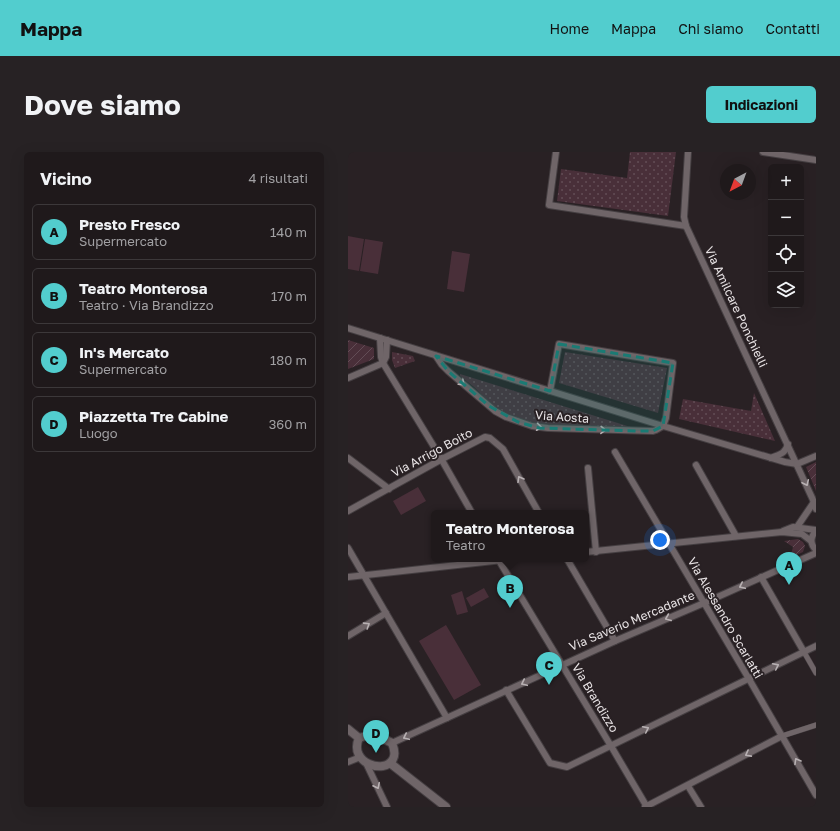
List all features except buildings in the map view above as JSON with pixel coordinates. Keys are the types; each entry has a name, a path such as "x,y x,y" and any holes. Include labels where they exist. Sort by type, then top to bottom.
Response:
{"street":[{"path":"556,152 549,204 686,226"},
{"name":"Via Amilcare Ponchielli","path":"688,152 684,217 686,226 788,444 816,509"},
{"path":"763,152 816,160"},
{"path":"348,328 663,426 785,462 797,464 816,456"},
{"path":"380,338 381,357 383,363 470,510"},
{"path":"349,377 383,363 386,358 387,340"},
{"path":"550,391 559,344 673,363 666,418 663,426"},
{"name":"Via Aosta","path":"436,356 448,371 489,406 500,414 522,424 548,428 635,431 653,431 663,426"},
{"name":"Via Arrigo Boito","path":"348,511 485,437 490,438 503,449 537,510"},
{"path":"771,458 784,452 788,444"},
{"name":"Via Alessandro Scarlatti","path":"615,452 816,795"},
{"path":"348,458 389,489"},
{"path":"696,465 736,536"},
{"path":"588,468 596,552"},
{"path":"797,527 814,502"},
{"path":"782,532 793,527 816,530 812,541 816,551"},
{"path":"589,552 782,532 802,534 812,541"},
{"path":"348,548 447,718"},
{"name":"Via Saverio Mercadante","path":"392,743 506,690 704,603 816,551"},
{"path":"348,577 481,562"},
{"name":"Via Brandizzo","path":"500,562 646,807"},
{"path":"569,562 615,641"},
{"path":"761,577 816,673"},
{"path":"348,636 386,613"},
{"path":"506,690 550,763 567,767 816,646"},
{"path":"646,807 782,736 816,725"},
{"path":"348,729 359,738"},
{"path":"367,765 380,766 390,763 393,760 394,752 392,743 385,739 366,736 359,738 355,747 358,758 367,765 388,807"},
{"path":"348,762 358,758"},
{"path":"390,763 446,807"},
{"path":"688,786 702,807"}],"highlighted area":[{"path":"559,344 673,363 663,426 653,431 635,431 539,428 518,422 489,406 448,371 436,356 550,391"}],"shaded area":[{"path":"630,152 676,152 668,216 557,201 561,169 627,178"},
{"path":"348,236 364,239 359,271 348,269"},
{"path":"365,239 383,242 378,274 360,271"},
{"path":"452,251 470,254 464,292 447,289"},
{"path":"348,340 374,348 374,359 348,369"},
{"path":"392,352 413,356 415,361 395,368 392,360"},
{"path":"565,352 667,368 658,413 559,383"},
{"path":"460,374 637,429 530,423 497,409 460,376"},
{"path":"754,393 775,441 679,419 683,399 751,411"},
{"path":"816,462 816,491 806,467"},
{"path":"418,487 426,501 401,515 393,501"},
{"path":"798,539 803,542 805,546 803,552 790,558 793,547 784,541"},
{"path":"484,588 489,597 471,607 466,598"},
{"path":"462,591 468,612 457,615 451,595"},
{"path":"446,625 481,685 454,700 419,641"}],"place":[{"name":"Presto Fresco","path":"789,585"},
{"name":"Teatro Monterosa","path":"510,608"},
{"name":"In's Mercato","path":"549,685"},
{"name":"Piazzetta Tre Cabine","path":"376,753"}]}
